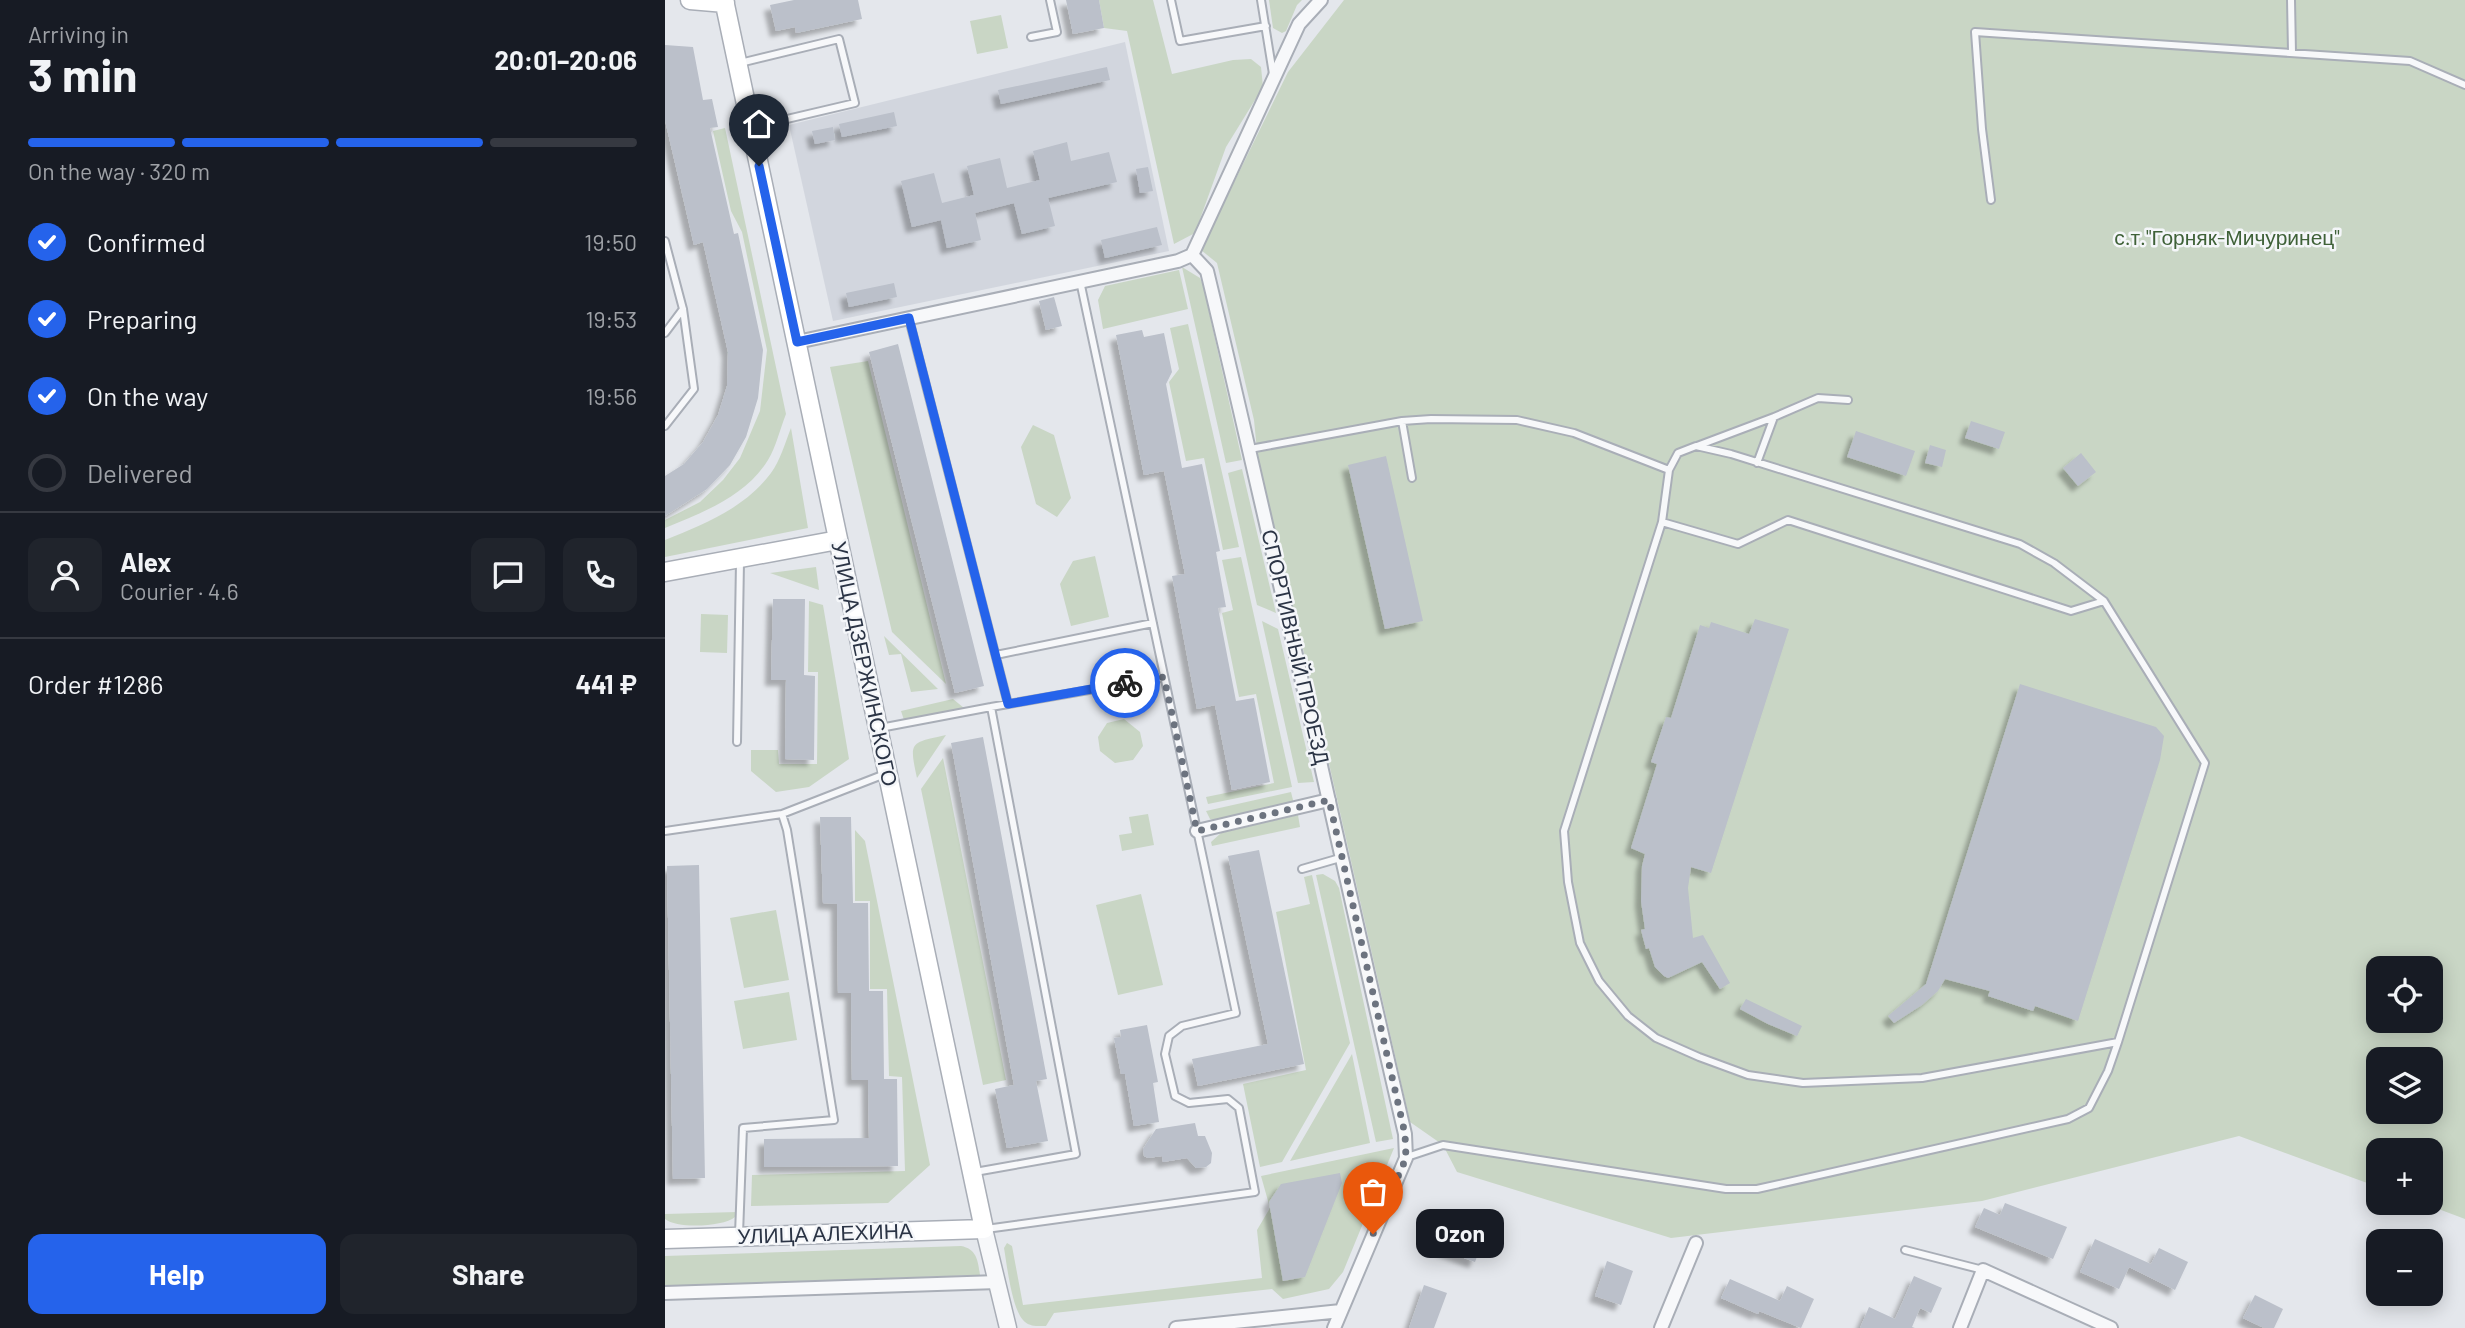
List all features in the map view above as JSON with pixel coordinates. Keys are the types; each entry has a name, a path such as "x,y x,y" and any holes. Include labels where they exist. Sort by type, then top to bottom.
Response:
{"main road":[{"path":"689,0 725,1"},
{"name":"УЛИЦА ДЗЕРЖИНСКОГО","path":"725,1 984,1229"},
{"path":"665,572 838,540"},
{"name":"УЛИЦА АЛЕХИНА","path":"665,1239 984,1229"}],"street":[{"path":"797,342 1178,261 1192,255 1273,75 1299,24 1321,0"},
{"name":"СПОРТИВНЫЙ ПРОЕЗД","path":"1192,255 1207,271 1250,449 1340,858 1405,1134 1406,1158 1334,1328"},
{"path":"1197,831 1329,800"},
{"name":"УЛИЦА ДЗЕРЖИНСКОГО","path":"984,1229 1008,1328"},
{"path":"1661,1328 1696,1242"},
{"path":"1959,1328 1983,1270 2111,1328"},
{"path":"665,1293 998,1282"},
{"path":"1176,1328 1341,1311"}],"lane":[{"path":"1031,37 1056,32 1050,0"},
{"path":"1171,0 1180,41 1266,26"},
{"path":"1261,0 1273,75"},
{"path":"2291,0 2292,52"},
{"path":"1991,200 1982,129 1975,32 2410,61 2465,85"},
{"path":"738,64 839,39 855,103 751,128"},
{"path":"665,241 683,309 694,389 665,426"},
{"path":"984,1229 1255,1192 1238,1108 1228,1099 1189,1103 1175,1096 1165,1054 1169,1036 1182,1026 1236,1013 1080,281"},
{"path":"665,333 683,309"},
{"path":"909,318 1008,704"},
{"path":"1848,400 1818,398 1678,453 1669,470 1662,522 1564,831 1568,883 1580,943 1599,981 1616,1003 1657,1038 1748,1075 1803,1083 1922,1078 2118,1042"},
{"path":"1757,463 1774,416"},
{"path":"1402,421 1412,478"},
{"path":"1250,449 1402,421 1517,421 1574,433 1669,470"},
{"path":"1406,1158 1443,1145 1726,1189 1757,1189 2068,1119 2089,1108 2108,1071 2204,763 2104,601 2055,563 2019,544 1696,446"},
{"path":"1662,522 1738,544 1788,520 2071,611 2104,601"},
{"path":"737,742 740,558"},
{"path":"996,655 1153,624"},
{"path":"879,728 1164,677"},
{"path":"972,1173 1076,1154 991,707"},
{"path":"665,831 782,814 887,773"},
{"path":"739,1236 743,1128 834,1120 787,830 782,814"},
{"path":"1302,869 1340,858"},
{"path":"1905,1250 1983,1270"}],"shaded area":[{"path":"1125,42 1169,251 833,321 789,125"}],"green space":[{"path":"1099,0 1153,0 1172,74 1233,60 1251,59 1261,67 1263,87 1226,147 1195,233 1174,244 1127,31 1104,28"},
{"path":"1269,0 1302,0 1297,5 1286,31 1282,33 1273,28"},
{"name":"с.т.\"Горняк-Мичуринец\"","path":"1344,0 2465,0 2465,1219 2443,1211 2443,1138 2366,1138 2366,1183 2239,1136 1982,1201 1671,1238 1457,1172 1443,1145 1410,1122 1300,635 1259,471 1254,420 1217,263 1201,250 1288,72"},
{"path":"1001,15 1008,48 977,54 970,21"},
{"path":"725,128 786,414 771,455 748,484 722,502 665,528 665,520 700,502 723,480 740,458 760,411 767,350 742,232 731,211 713,131"},
{"path":"1182,267 1200,278 1203,285 1242,460 1226,463"},
{"path":"1179,270 1188,309 1103,329 1098,300 1105,286"},
{"path":"1188,324 1239,547 1223,550 1204,458 1186,461 1169,382 1179,369 1170,328"},
{"path":"868,361 946,684 892,632 830,367"},
{"path":"1033,425 1054,435 1071,498 1057,517 1036,504 1021,447"},
{"path":"791,428 808,528 665,557 665,540 723,514 760,486 777,463"},
{"path":"1242,469 1276,613 1257,605 1228,473"},
{"path":"1095,556 1109,617 1071,626 1060,584 1073,561"},
{"path":"1241,557 1292,787 1208,804 1206,797 1274,783 1256,694 1239,697 1222,613 1233,610 1222,560"},
{"path":"816,567 819,590 770,573"},
{"path":"809,601 823,605 849,759 809,787 776,792 751,771 751,750 778,750 779,764 817,764 818,672 808,672"},
{"path":"701,614 728,615 727,653 700,652"},
{"path":"1262,621 1278,629 1314,782 1298,783"},
{"path":"884,636 938,689 911,692 901,654 889,655"},
{"path":"953,699 964,708 904,720 901,711"},
{"path":"1124,719 1140,732 1143,746 1133,760 1115,763 1100,751 1098,737 1107,723"},
{"path":"946,735 917,778 913,757 915,746 919,742"},
{"path":"943,758 1006,1080 983,1085 921,789"},
{"path":"1291,792 1294,804 1219,822 1210,819 1206,811"},
{"path":"1148,814 1154,845 1122,851 1119,835 1132,833 1129,817"},
{"path":"1298,815 1300,827 1212,846 1211,842 1221,833"},
{"path":"855,830 865,841 930,1165 888,1203 751,1206 752,1175 905,1171 902,1077 889,1076 887,989 870,989 870,901 855,901"},
{"path":"1323,874 1335,881 1339,888 1393,1139 1376,1142 1316,875"},
{"path":"1312,875 1350,1043 1282,1162 1260,1167 1243,1084 1306,1070 1276,912 1310,904 1304,877"},
{"path":"1141,894 1163,985 1118,995 1096,905"},
{"path":"776,910 789,980 744,988 730,918"},
{"path":"789,992 797,1040 743,1049 734,1001"},
{"path":"1352,1054 1370,1143 1290,1161"},
{"path":"1394,1148 1343,1272 1329,1289 1283,1299 1272,1289 1054,1313 1046,1326 1027,1324 1020,1317 1011,1288 1004,1248 1007,1243 1012,1246 1023,1305 1262,1278 1257,1230 1270,1208 1261,1176"},
{"path":"737,1212 735,1217 729,1220 711,1225 679,1224 665,1219 665,1214"},
{"path":"961,1246 974,1253 980,1275 665,1286 665,1256"}],"building":[{"path":"794,0 858,0 862,19 796,33 795,27 776,31 770,5"},
{"path":"1066,0 1099,0 1104,28 1073,34"},
{"path":"665,45 693,47 703,100 712,99 718,127 710,128 734,234 738,233 763,350 758,398 746,437 730,465 707,489 665,516 665,476 684,464 703,442 718,415 727,386 728,352 703,242 694,245 665,120"},
{"path":"1107,67 1110,80 1001,104 998,90"},
{"path":"894,112 897,126 842,137 839,124"},
{"path":"833,127 835,140 815,144 812,131"},
{"path":"1067,142 1071,161 1109,152 1117,182 1048,198 1055,226 1022,234 1014,203 975,213 981,240 947,248 941,220 912,227 901,181 934,173 942,203 974,195 967,166 1000,158 1007,188 1040,180 1033,151"},
{"path":"1148,167 1153,191 1140,193 1136,169"},
{"path":"1157,227 1162,245 1105,258 1101,240"},
{"path":"894,283 897,297 849,307 846,293"},
{"path":"1054,297 1062,326 1046,330 1039,301"},
{"path":"1142,330 1144,337 1164,333 1172,372 1166,384 1182,468 1202,464 1220,551 1216,552 1226,607 1218,608 1236,701 1254,698 1270,782 1232,790 1215,705 1197,709 1172,576 1185,574 1164,471 1144,475 1116,335"},
{"path":"898,344 984,686 955,693 869,352"},
{"path":"1971,421 2005,432 1999,449 1965,438"},
{"path":"1856,431 1915,451 1906,476 1847,457"},
{"path":"1930,445 1946,450 1942,467 1925,463"},
{"path":"2081,453 2096,472 2078,486 2063,468"},
{"path":"1386,456 1423,621 1385,629 1348,465"},
{"path":"773,599 805,599 804,675 815,676 814,760 785,759 786,680 771,680"},
{"path":"1755,619 1789,629 1711,873 1691,867 1688,888 1693,938 1703,935 1730,983 1720,989 1702,962 1668,978 1655,967 1641,930 1645,929 1641,901 1645,854 1631,848 1657,764 1651,762 1666,717 1671,718 1700,625 1709,628 1711,622 1749,634"},
{"path":"2020,684 2156,727 2164,736 2160,760 2078,1021 2035,1006 2033,1011 1988,996 1990,991 1945,979 1938,991 1922,1005 1894,1023 1888,1016 1926,984"},
{"path":"983,737 1047,1079 1036,1081 1048,1141 1007,1148 995,1089 1014,1085 951,743"},
{"path":"820,817 851,817 853,903 868,903 869,991 883,991 884,1079 897,1079 898,1166 764,1167 764,1139 869,1138 868,1080 852,1080 851,993 838,993 837,904 823,903"},
{"path":"1259,850 1304,1064 1198,1086 1192,1059 1268,1044 1228,856"},
{"path":"699,865 705,1178 673,1179 667,866"},
{"path":"1746,999 1802,1026 1797,1036 1740,1009"},
{"path":"1147,1025 1158,1082 1153,1083 1159,1122 1134,1126 1125,1074 1121,1074 1114,1038 1121,1037 1120,1030"},
{"path":"1195,1123 1198,1136 1205,1136 1212,1153 1211,1163 1206,1167 1196,1168 1187,1158 1163,1162 1162,1156 1144,1156 1143,1149 1156,1129"},
{"path":"1340,1173 1342,1183 1305,1277 1283,1281 1269,1202 1281,1184"},
{"path":"2005,1203 2067,1227 2053,1259 1975,1227 1984,1208 2000,1215"},
{"path":"1453,1220 1486,1232 1475,1262 1442,1250"},
{"path":"2095,1239 2151,1264 2159,1248 2188,1262 2175,1290 2129,1267 2119,1289 2080,1272"},
{"path":"1607,1261 1633,1271 1621,1305 1595,1296"},
{"path":"1914,1276 1942,1288 1931,1313 1920,1308 1912,1327 1915,1328 1860,1328 1869,1307 1895,1319"},
{"path":"1730,1279 1780,1301 1787,1286 1814,1299 1801,1328 1721,1298"},
{"path":"1424,1285 1447,1293 1434,1328 1409,1328"},
{"path":"2255,1295 2283,1309 2274,1328 2264,1328 2243,1318"}],"way so far":[{"path":"1125,683 1164,677 1197,831 1329,800 1340,858 1405,1134 1406,1158 1373,1234"}],"place":[{"name":"Ozon","path":"1373,1234"}],"route":[{"path":"759,166 797,342 909,318 1008,704 1125,683"}]}
